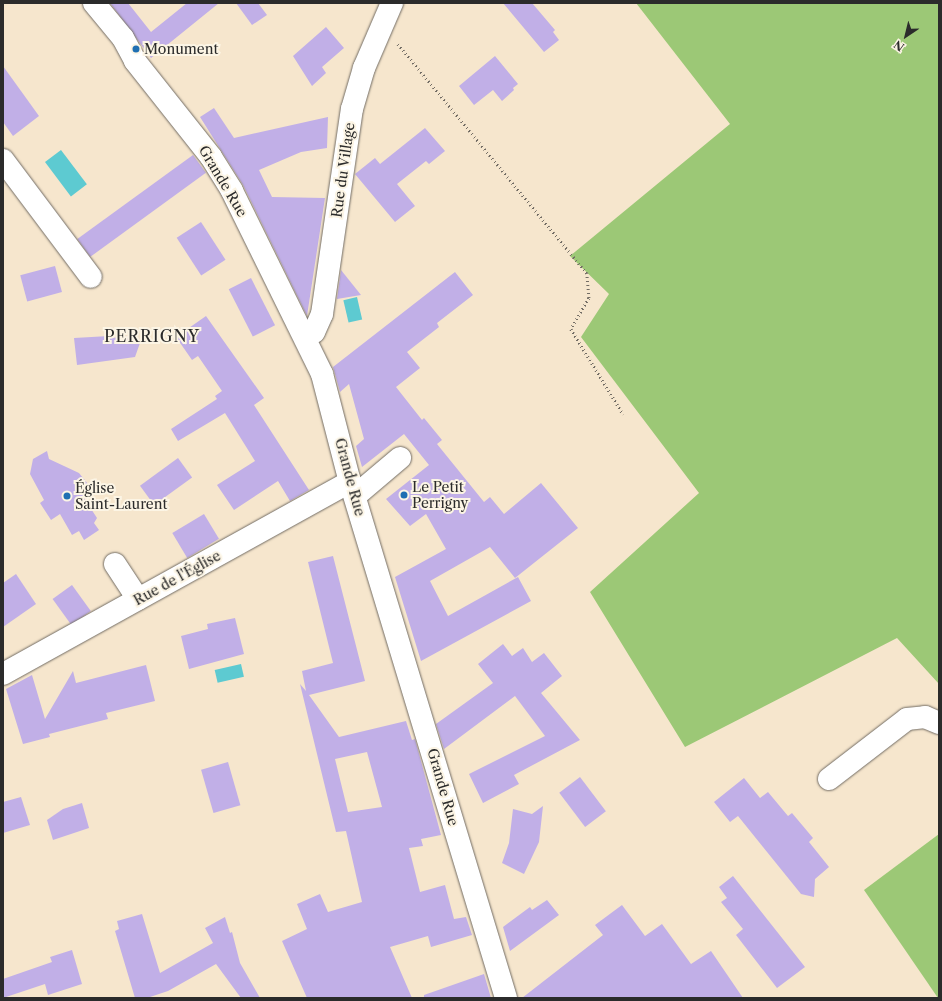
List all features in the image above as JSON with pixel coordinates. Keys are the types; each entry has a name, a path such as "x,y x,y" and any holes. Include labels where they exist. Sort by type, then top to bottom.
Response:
{"street":[{"name":"Grande Rue","path":"94,3 123,38 135,61 211,157 232,191 322,374 352,489 506,998"},
{"name":"Rue du Village","path":"305,337 314,332 322,314 352,110 364,68 392,3"},
{"path":"3,160 90,277"},
{"name":"Rue de l'Église","path":"5,669 352,489 400,458"},
{"path":"115,564 138,599"},
{"path":"829,779 907,719 925,717 939,723"}],"path":[{"path":"382,25 587,273 589,298 571,329 623,414"}],"green space":[{"path":"636,3 939,3 939,684 897,638 685,747 590,592 699,493 581,337 609,294 570,256 730,124"},
{"path":"939,834 939,998 938,998 864,890"}],"water":[{"path":"61,150 87,184 71,196 45,162"},
{"path":"357,297 362,319 349,323 343,300"},
{"path":"241,664 244,677 218,683 215,670"}],"building":[{"path":"110,3 128,3 151,32 187,3 219,3 151,58"},
{"path":"236,3 258,3 267,15 252,25"},
{"path":"503,3 532,3 555,30 553,32 559,40 544,52"},
{"path":"326,27 344,48 322,67 326,73 312,86 293,56"},
{"path":"495,56 518,84 502,101 493,90 474,105 459,86"},
{"path":"3,66 39,116 13,136 3,122"},
{"path":"214,108 234,138 328,117 327,148 301,152 259,170 272,197 325,198 307,316 243,185 200,117"},
{"path":"425,128 445,151 429,164 426,161 397,184 415,206 395,222 355,174 375,158 380,164"},
{"path":"193,155 206,173 90,257 77,239"},
{"path":"201,222 226,260 201,276 177,238"},
{"path":"55,266 62,292 27,301 20,275"},
{"path":"341,270 361,295 337,299"},
{"path":"455,272 473,295 437,323 439,327 407,352 420,368 396,387 422,420 424,418 442,440 437,444 484,502 490,497 504,514 541,483 578,528 515,578 490,547 430,581 448,616 518,577 531,601 421,661 395,577 446,549 426,514 410,526 386,499 429,465 404,434 362,467 356,446 364,439 349,384 340,392 333,367"},
{"path":"251,278 275,325 253,337 229,289"},
{"path":"206,316 264,398 254,405 309,490 290,501 278,481 234,510 217,485 255,461 225,413 178,441 171,429 217,399 215,396 222,391 198,356 192,360 176,337"},
{"path":"109,336 110,338 134,336 140,343 135,357 77,365 74,338"},
{"name":"Église Saint-Laurent","path":"47,451 49,459 79,473 92,489 92,493 84,498 97,518 94,523 99,530 84,540 79,531 72,535 60,514 51,520 40,503 44,500 30,474 33,459"},
{"path":"178,458 192,477 154,505 140,486"},
{"path":"204,514 219,539 187,558 172,533"},
{"path":"333,556 365,681 309,695 339,737 406,721 412,740 415,739 441,835 421,839 423,846 409,848 420,892 445,885 454,919 466,917 472,935 431,947 428,936 390,947 412,998 307,998 282,941 307,929 297,904 320,894 328,912 362,902 346,831 336,832 300,684 306,691 302,671 333,663 308,562","holes":["367,752 382,807 348,812 335,759"]},
{"path":"16,574 36,604 3,627 3,583"},
{"path":"72,585 91,611 71,625 53,599"},
{"path":"235,618 244,654 189,669 181,636 208,629 207,624"},
{"path":"503,644 512,656 523,648 532,662 544,653 562,676 541,693 580,740 514,775 519,784 483,803 469,774 545,736 515,696 444,749 436,724 493,683 478,664"},
{"path":"146,665 155,701 106,713 108,719 49,734 50,737 23,744 6,689 32,675 45,719 73,671 76,683"},
{"path":"228,762 240,805 213,813 201,770"},
{"path":"580,777 606,811 585,827 559,793"},
{"path":"744,778 760,798 768,792 788,816 792,813 813,838 809,842 829,867 815,879 814,897 801,894 738,816 730,822 714,802"},
{"path":"21,797 30,825 3,833 3,802"},
{"path":"82,803 89,828 53,840 47,820 63,809"},
{"path":"543,806 539,842 524,874 502,863 509,843 513,809 532,814"},
{"path":"733,876 805,967 777,988 736,935 743,929 721,902 727,898 719,887"},
{"path":"547,900 559,915 510,951 503,927 530,907 532,910"},
{"path":"622,905 645,936 662,924 691,964 711,951 743,998 522,998 603,935 595,925"},
{"path":"142,914 160,973 213,943 205,928 225,917 230,933 232,932 240,963 260,998 241,998 216,964 168,991 147,998 135,998 115,931 119,929 117,921"},
{"path":"72,950 82,984 48,995 45,984 3,998 3,979 52,962 50,957"},
{"path":"484,974 491,998 424,998 424,995"}],"place":[{"name":"Monument","path":"136,49"},
{"name":"Le Petit Perrigny","path":"404,495"},
{"name":"Église Saint-Laurent","path":"67,496"}],"district":[{"name":"PERRIGNY","path":"152,336"}]}
